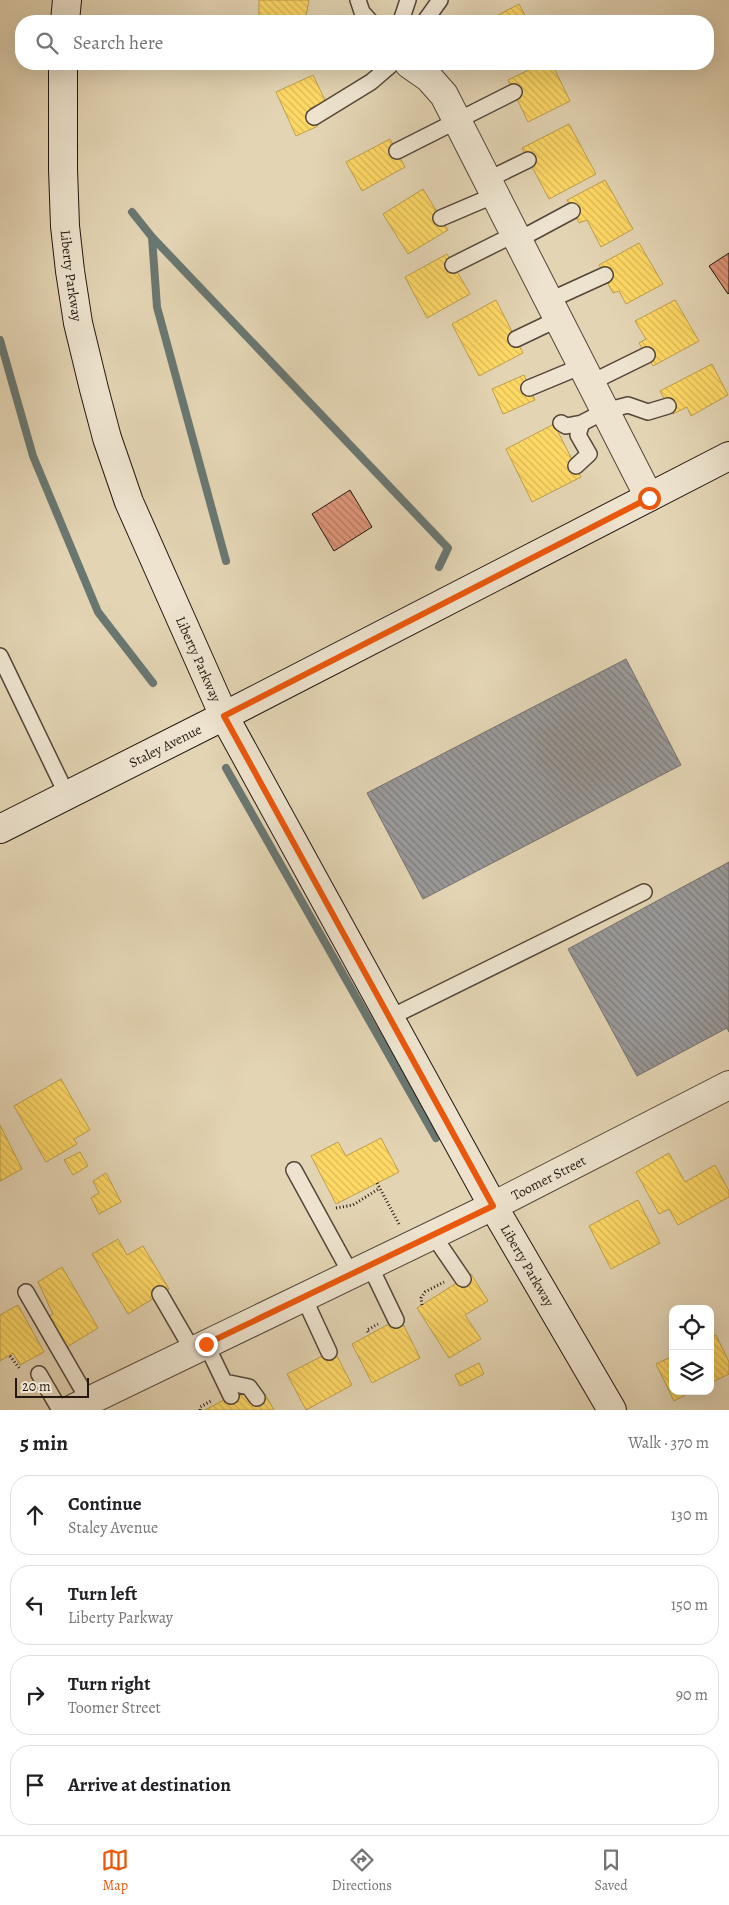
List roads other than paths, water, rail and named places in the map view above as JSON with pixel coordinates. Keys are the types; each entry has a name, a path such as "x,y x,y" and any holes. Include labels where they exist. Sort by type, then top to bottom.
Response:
{"street":[{"name":"Liberty Parkway","path":"63,70 62,142 66,226 78,323 107,438 129,502 224,716 493,1206 612,1410"},
{"path":"418,70 444,95 586,374 593,417 649,498"},
{"name":"Staley Avenue","path":"0,829 729,456"},
{"name":"Toomer Street","path":"89,1405 200,1347 493,1206 729,1086"}],"lane":[{"path":"358,0 365,15"},
{"path":"403,15 408,0"},
{"path":"429,15 440,0"},
{"path":"314,117 371,82 399,70"},
{"path":"397,151 514,92"},
{"path":"441,218 491,187 528,160"},
{"path":"454,265 572,211"},
{"path":"516,339 553,310 605,275"},
{"path":"529,388 586,374 647,355"},
{"path":"561,423 566,426 628,405 648,412 668,406"},
{"path":"576,466 589,454 578,434 593,417"},
{"path":"0,656 67,795"},
{"path":"389,1018 474,978 644,892"},
{"path":"294,1170 317,1212 396,1320"},
{"path":"422,1241 461,1276"},
{"path":"26,1292 89,1405"},
{"path":"160,1294 200,1347 228,1389 250,1387 257,1398"},
{"path":"304,1298 329,1352"},
{"path":"39,1374 60,1410"}],"waterway":[{"path":"132,212 152,237 448,548 439,567"},
{"path":"152,237 157,307 226,561"},
{"path":"0,340 33,456 98,612 153,683"},
{"path":"226,768 436,1138"}]}
